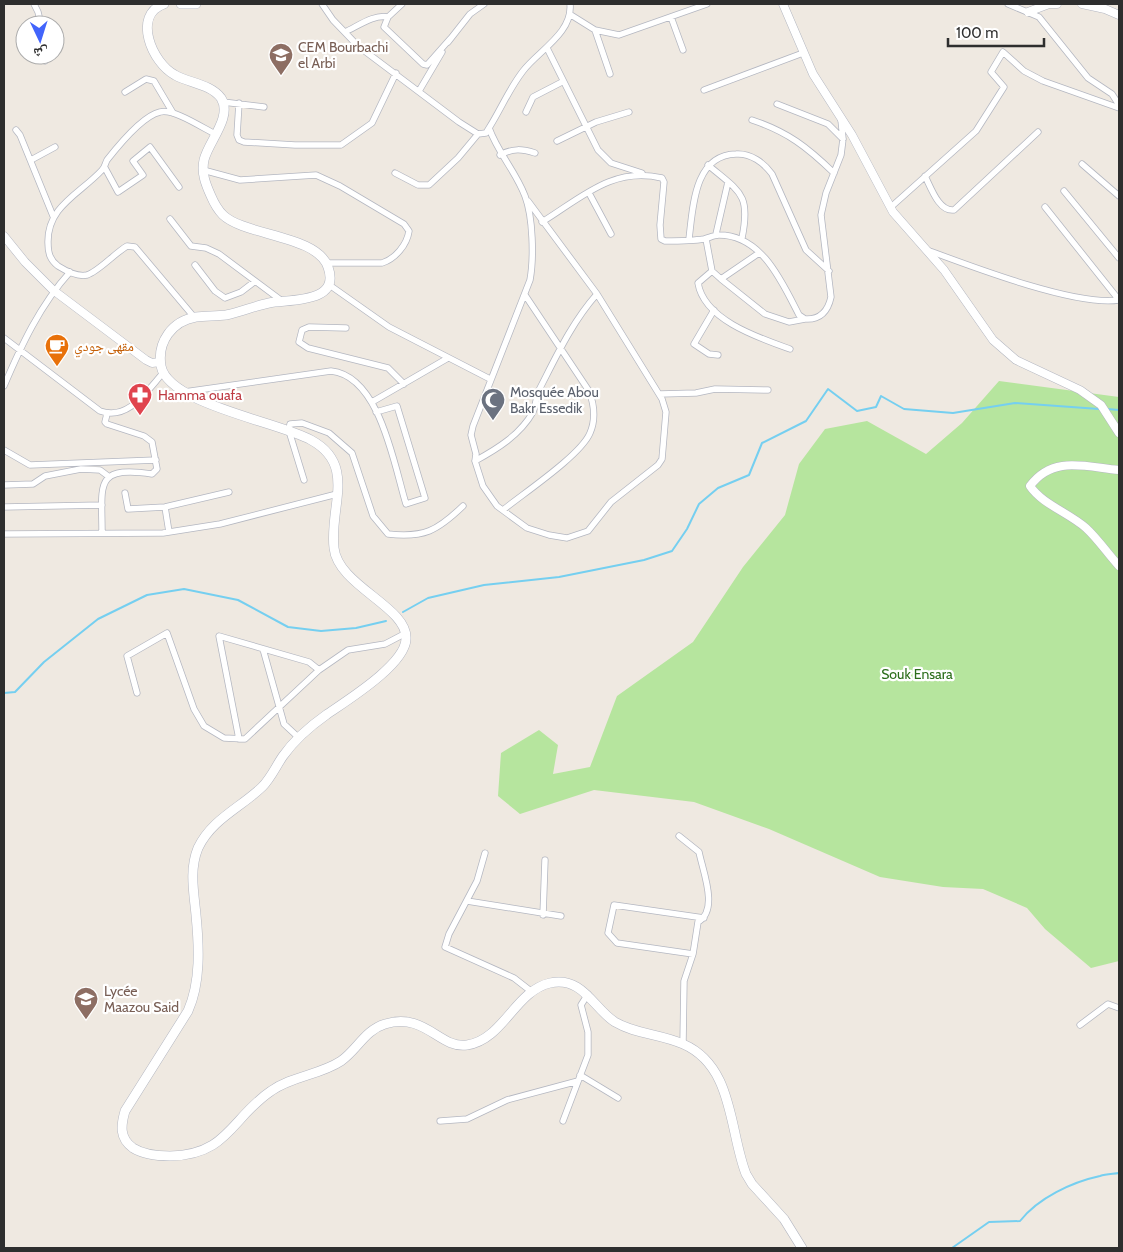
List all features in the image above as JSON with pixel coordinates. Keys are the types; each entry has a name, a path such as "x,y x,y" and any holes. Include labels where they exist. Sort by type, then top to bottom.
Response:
{"main road":[{"path":"162,4 153,9 148,18 148,32 157,58 164,68 175,76 213,90 223,102 224,116 205,156 203,170 206,185 214,203 230,221 306,247 327,263 329,269 328,284 318,295 308,299 268,303 241,312 194,317 177,325 166,335 160,362 163,373 182,392 313,441 332,456 337,466 337,494 333,533 335,557 346,574 383,603 406,633 404,648 390,666 367,686 298,737 261,788 223,817 199,846 192,875 197,964 194,998 126,1111 121,1124 125,1139 132,1147 143,1153 159,1156 194,1154 210,1148 221,1141 271,1091 288,1081 339,1062 372,1030 385,1024 414,1022 427,1027 449,1042 468,1045 492,1031 532,992 550,983 562,983 576,986 588,994 615,1022 629,1029 683,1044 698,1051 714,1071 726,1099 746,1174 752,1184 784,1219 802,1248"},
{"path":"181,4 196,4"}],"street":[{"path":"322,4 333,20 358,46 478,134 486,134 524,70 534,57 547,48 571,15 570,4"},
{"path":"402,4 384,22 386,30 425,65 450,39 470,14 484,4"},
{"path":"571,15 595,30 607,34 626,34 671,17 693,6 707,4"},
{"path":"783,4 803,53 841,120 852,135 891,207 944,270 993,340 1016,360 1080,390 1101,405 1119,433"},
{"path":"1008,4 1039,17 1088,78 1112,94 1119,106"},
{"path":"1028,12 1048,4 1057,4"},
{"path":"1082,4 1104,8 1119,15"},
{"path":"346,32 374,18 388,17"},
{"path":"671,17 683,50"},
{"path":"595,30 610,74"},
{"path":"419,91 450,39"},
{"path":"547,48 562,82 598,150 611,163 662,178 664,182 659,236 665,241 706,239 716,234 742,238 774,270 799,315 805,319"},
{"path":"891,207 976,131 989,113 1004,86 991,72 1002,52 1024,71 1043,81 1119,106"},
{"path":"704,90 803,53"},
{"path":"239,103 237,136 239,140 244,142 296,145 340,145 372,123 396,73"},
{"path":"125,92 146,79 154,81 173,113"},
{"path":"526,112 533,97 562,82"},
{"path":"223,102 264,107"},
{"path":"777,104 828,124 843,139"},
{"path":"179,187 150,148 133,161 143,175 118,192 105,168 106,161 118,146 144,121 160,112 173,113 215,134"},
{"path":"557,142 585,127 630,112"},
{"path":"752,120 780,130 812,152 834,173"},
{"path":"706,239 712,271 765,314 789,322 818,317 828,308 831,297 821,215 822,204 841,155 843,139 841,120"},
{"path":"489,128 500,155 524,195 596,294 660,394 666,412 662,459 658,466 617,497 588,531 576,536 557,537 527,528 497,506 482,486 474,461 476,454 471,435 472,426 530,280 533,262 529,212 524,195"},
{"path":"16,130 31,160 53,216"},
{"path":"925,176 943,208 954,210 1038,132"},
{"path":"396,173 418,185 429,185 453,163 478,134"},
{"path":"31,160 55,147"},
{"path":"500,155 508,150 520,149 535,153"},
{"path":"689,239 694,194 708,165 724,155 740,154 764,163 772,174 806,250 829,271"},
{"path":"1082,164 1119,196"},
{"path":"708,165 739,191 745,203 746,219 742,238"},
{"path":"105,168 61,206 53,216 48,232 49,256 58,266 85,276 121,249 135,247 194,317"},
{"path":"203,170 240,180 316,175 340,186 397,220 409,231 403,246 389,261 382,263 327,263"},
{"path":"542,222 613,179 651,176"},
{"path":"716,234 728,182"},
{"path":"1064,191 1119,258"},
{"path":"589,193 611,234"},
{"path":"925,249 1066,295 1107,302 1119,300 1045,207"},
{"path":"170,219 191,246 206,248 219,254 254,282 282,301"},
{"path":"4,236 25,262 53,290 146,360 152,363 160,362"},
{"path":"721,279 759,253"},
{"path":"195,265 215,291 225,298 241,292 254,282"},
{"path":"712,271 698,283 700,294 714,310 741,331 790,349"},
{"path":"4,386 20,349 53,290 70,272"},
{"path":"328,284 389,327 490,379"},
{"path":"474,461 506,442 534,411 538,392 561,346 582,311 596,294"},
{"path":"503,510 580,448 591,431 594,405 589,391 561,346 525,295"},
{"path":"714,310 694,344 709,354 718,355"},
{"path":"346,328 309,327 302,330 299,342 308,348 388,368 404,384"},
{"path":"4,338 100,411 107,414 123,412 132,406 163,373"},
{"path":"372,402 448,358"},
{"path":"182,392 331,371 348,376 358,383 372,402 406,504 425,498 397,406 376,412"},
{"path":"660,394 696,393 715,389 768,390"},
{"path":"102,532 102,487 108,476 125,472 152,474 157,469 152,442 138,434 107,424 105,422 107,414"},
{"path":"304,480 289,431 290,424 302,423 329,433 352,453 373,516 388,534 409,536 433,532 446,523 463,506"},
{"path":"4,450 30,465 156,460"},
{"path":"1119,470 1068,465 1050,468 1039,475 1030,486 1036,496 1065,512 1087,529 1119,566"},
{"path":"4,485 33,484 45,476 81,469 100,470 108,476"},
{"path":"125,493 128,509 165,507 229,492"},
{"path":"4,534 169,532 229,522 337,494"},
{"path":"4,507 102,505"},
{"path":"165,507 169,532"},
{"path":"137,693 127,656 167,633 194,709 204,726 224,738 245,739 319,670 348,650 385,644 406,633"},
{"path":"239,739 219,636 309,662 319,670"},
{"path":"263,649 284,724 298,737"},
{"path":"678,836 699,852 709,910 704,918 698,922 693,954 684,981 683,1044"},
{"path":"485,853 477,881 449,934 446,947 514,978 532,992"},
{"path":"543,914 545,860"},
{"path":"466,901 561,916"},
{"path":"693,954 617,943 608,933 614,905 704,918"},
{"path":"563,1121 588,1055 588,1032 581,1005 588,994"},
{"path":"1080,1025 1108,1004 1119,1008"},
{"path":"440,1121 467,1119 507,1100 579,1078 618,1098"}],"green space":[{"name":"Souk Ensara","path":"999,381 1119,397 1119,961 1091,968 1045,929 1027,908 983,889 943,887 880,877 769,829 694,802 594,790 520,814 498,796 501,753 539,730 558,745 553,774 590,767 617,696 693,642 743,567 785,515 799,464 825,429 867,421 926,454 962,423"}],"waterway":[{"path":"403,612 428,598 484,585 559,577 644,560 672,551 687,529 699,504 718,488 749,475 762,443 806,421 828,389 857,411 876,407 881,396 904,409 953,413 1015,403 1099,409"},
{"path":"1107,409 1119,410"},
{"path":"4,693 15,692 44,662 98,619 147,595 184,589 238,600 288,627 321,631 356,628 386,621"},
{"path":"952,1248 989,1222 1020,1221 1046,1198 1078,1182 1119,1173"}],"place":[{"name":"CEM Bourbachi el Arbi","path":"281,76"},
{"name":"مقهى جودي","path":"57,367"},
{"name":"Hamma ouafa","path":"140,416"},
{"name":"Mosquée Abou Bakr Essedik","path":"493,421"},
{"name":"Lycée Maazou Said","path":"86,1020"}]}
